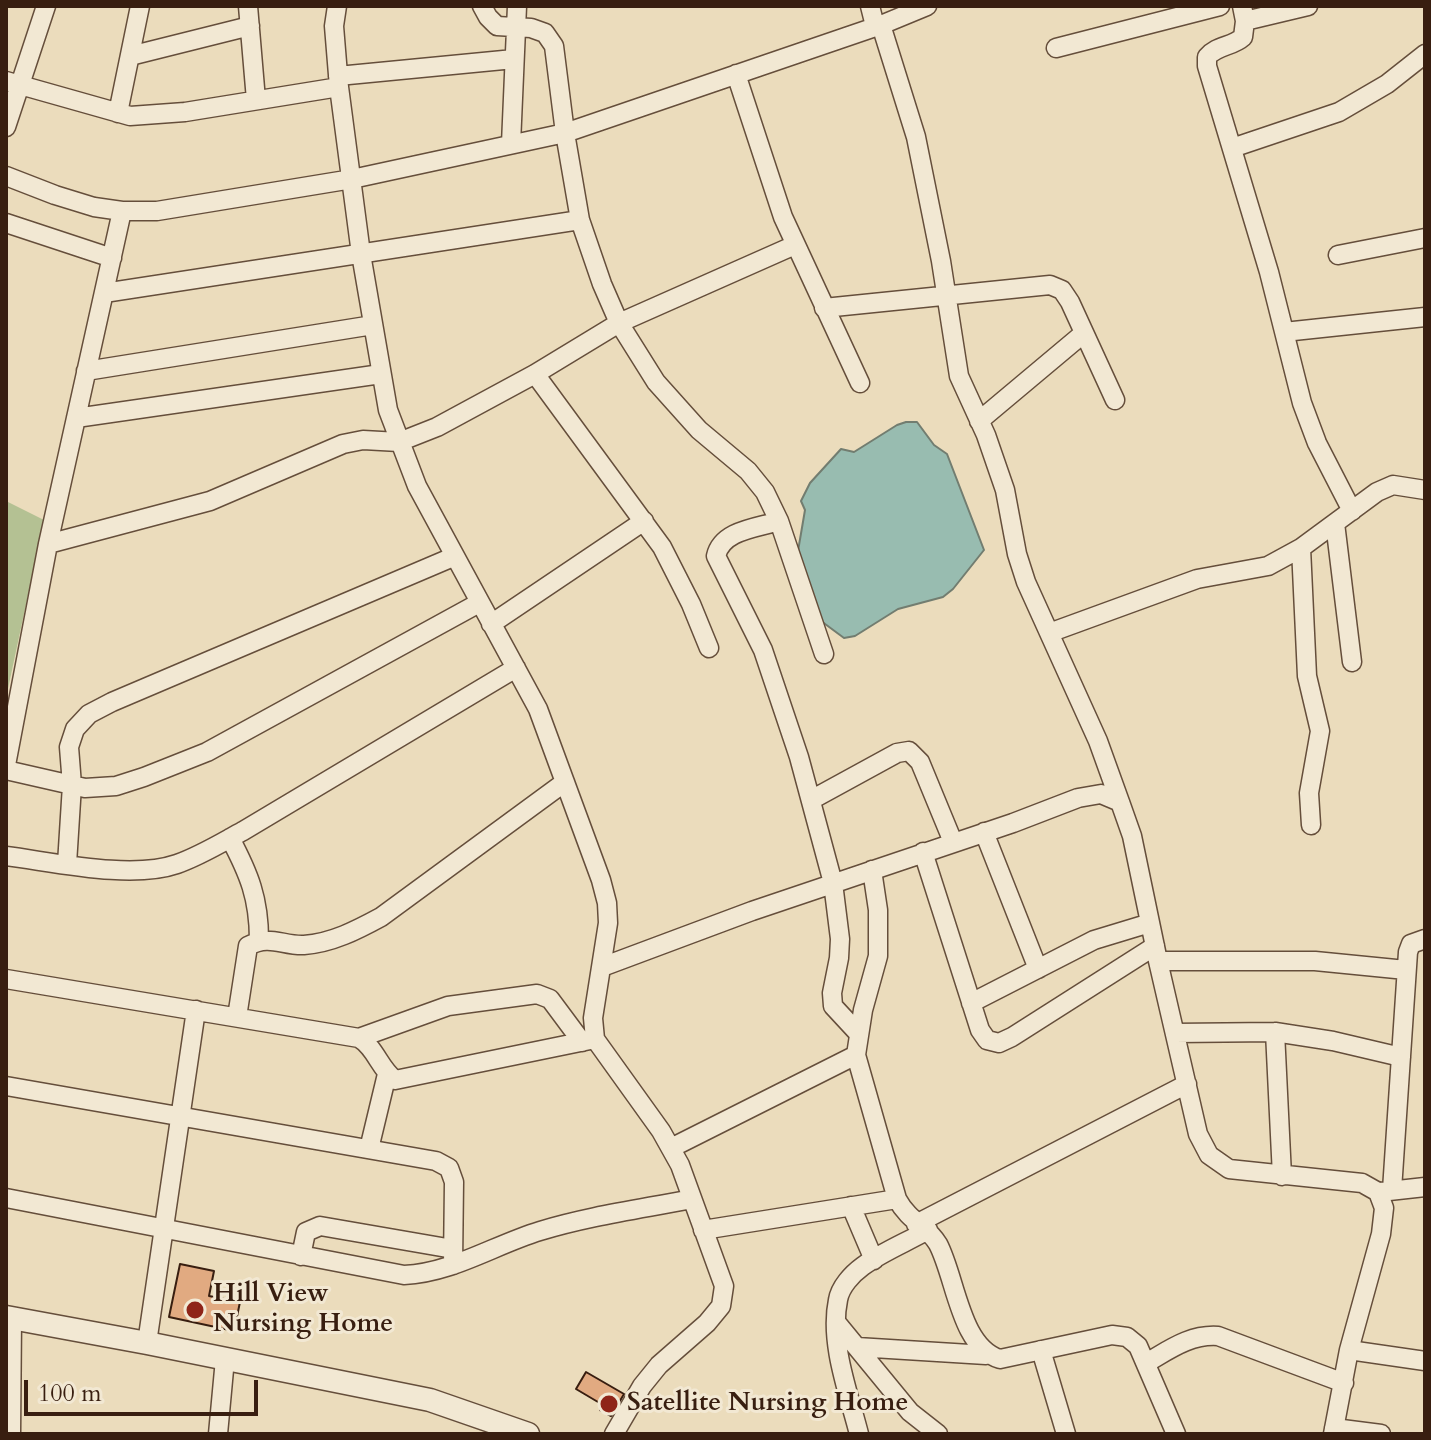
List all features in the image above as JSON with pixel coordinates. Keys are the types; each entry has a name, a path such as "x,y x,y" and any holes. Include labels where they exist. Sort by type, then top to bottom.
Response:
{"street":[{"path":"6,126 13,83 46,6"},
{"path":"118,113 140,6"},
{"path":"248,6 256,100"},
{"path":"337,6 334,26 339,81 361,254 381,374 399,442 453,557 538,709 607,903 608,923 602,967 588,1040"},
{"path":"482,6 497,26 531,28 545,33 554,46 580,220 589,254 619,323 656,382 699,430 748,471 765,492 779,521 824,654"},
{"path":"511,144 517,6"},
{"path":"870,6 916,137 959,376 1005,490 1017,554 1026,582 1098,741 1132,836 1198,1134 1209,1155 1229,1169 1362,1183 1385,1191 1425,1187"},
{"path":"6,176 68,199 122,211 157,211 352,179 565,133 878,26 927,6"},
{"path":"1056,48 1220,6"},
{"path":"1308,6 1244,14 1243,37 1212,51 1207,57 1207,66 1269,272 1309,426 1352,511"},
{"path":"130,56 250,26"},
{"path":"1232,148 1339,112 1387,84 1425,54"},
{"path":"13,83 130,116 256,100 339,81 514,59"},
{"path":"736,74 774,192 795,245 860,383"},
{"path":"122,211 48,544 6,767 85,788 116,786 207,752 479,603"},
{"path":"104,293 580,220"},
{"path":"6,223 112,258"},
{"path":"1338,255 1425,238"},
{"path":"48,544 210,501 343,444 363,440 399,442 437,427 535,374 619,323 795,245"},
{"path":"824,308 1050,285 1062,290 1115,400"},
{"path":"1284,332 1425,317"},
{"path":"86,371 373,325"},
{"path":"979,421 1084,333"},
{"path":"76,418 381,374"},
{"path":"535,374 644,521 677,574 709,648"},
{"path":"1049,633 1197,579 1268,566 1301,548 1377,492 1393,485 1425,490"},
{"path":"491,624 644,521"},
{"path":"779,521 728,536 718,545 716,556 772,673 811,800 833,883 840,939 833,1006 858,1033"},
{"path":"1335,523 1352,662"},
{"path":"1301,548 1307,676 1320,731 1309,793 1311,825"},
{"path":"67,864 72,785 69,747 75,729 89,714 453,557"},
{"path":"6,856 146,871 176,865 230,838 516,668"},
{"path":"811,800 897,753 909,751 920,762 953,842"},
{"path":"237,1017 248,946 259,940 300,945 322,943 354,932 381,917 565,782"},
{"path":"602,967 1078,798 1101,794 1120,802"},
{"path":"984,832 1038,969"},
{"path":"230,838 251,879 259,915 259,940"},
{"path":"923,852 980,1030 987,1040 999,1043 1156,953 1315,961 1406,970"},
{"path":"872,870 878,910 878,956 858,1033 856,1055 863,1086 897,1199 904,1213 937,1243 969,1329 986,1355"},
{"path":"971,1003 1113,932 1150,923"},
{"path":"1381,1434 1334,1431 1349,1350 1381,1234 1401,1057 1408,952 1411,944 1425,939"},
{"path":"6,979 359,1038 370,1045 387,1074 395,1080 588,1040"},
{"path":"359,1038 448,1006 537,994 550,999 588,1040 671,1148 724,1286 721,1306 707,1323 659,1365 642,1386 614,1434"},
{"path":"147,1343 196,1010"},
{"path":"1175,1033 1275,1032 1333,1041 1401,1057"},
{"path":"1275,1032 1282,1176"},
{"path":"671,1148 856,1055"},
{"path":"369,1149 387,1074"},
{"path":"859,1434 839,1349 836,1322 838,1299 845,1283 863,1266 922,1227 1187,1084"},
{"path":"6,1086 436,1161 449,1168 454,1182 453,1257"},
{"path":"6,1198 404,1275 428,1274 453,1257 570,1222 692,1199"},
{"path":"703,1230 897,1199"},
{"path":"851,1206 874,1260"},
{"path":"301,1256 306,1232 320,1226 453,1257"},
{"path":"11,1434 9,1318 430,1400 528,1434"},
{"path":"836,1322 910,1412 938,1434"},
{"path":"857,1347 986,1355 1000,1359 1112,1335 1127,1337 1138,1346 1176,1434"},
{"path":"1146,1363 1184,1341 1202,1335 1218,1336 1344,1383"},
{"path":"1041,1350 1066,1434"},
{"path":"1349,1350 1425,1361"},
{"path":"218,1434 225,1359"}],"green space":[{"path":"6,501 44,520 6,698"}],"water":[{"path":"906,422 917,422 934,445 947,454 984,550 943,597 898,609 855,636 844,638 817,618 798,551 805,510 801,501 810,483 841,449 854,452"}],"building":[{"path":"180,1264 214,1271 209,1296 240,1302 234,1331 169,1317"},
{"path":"586,1372 624,1394 611,1416 600,1410 603,1405 576,1389"}],"place":[{"name":"Hill View Nursing Home","path":"195,1310"},
{"name":"Satellite Nursing Home","path":"609,1404"}]}
